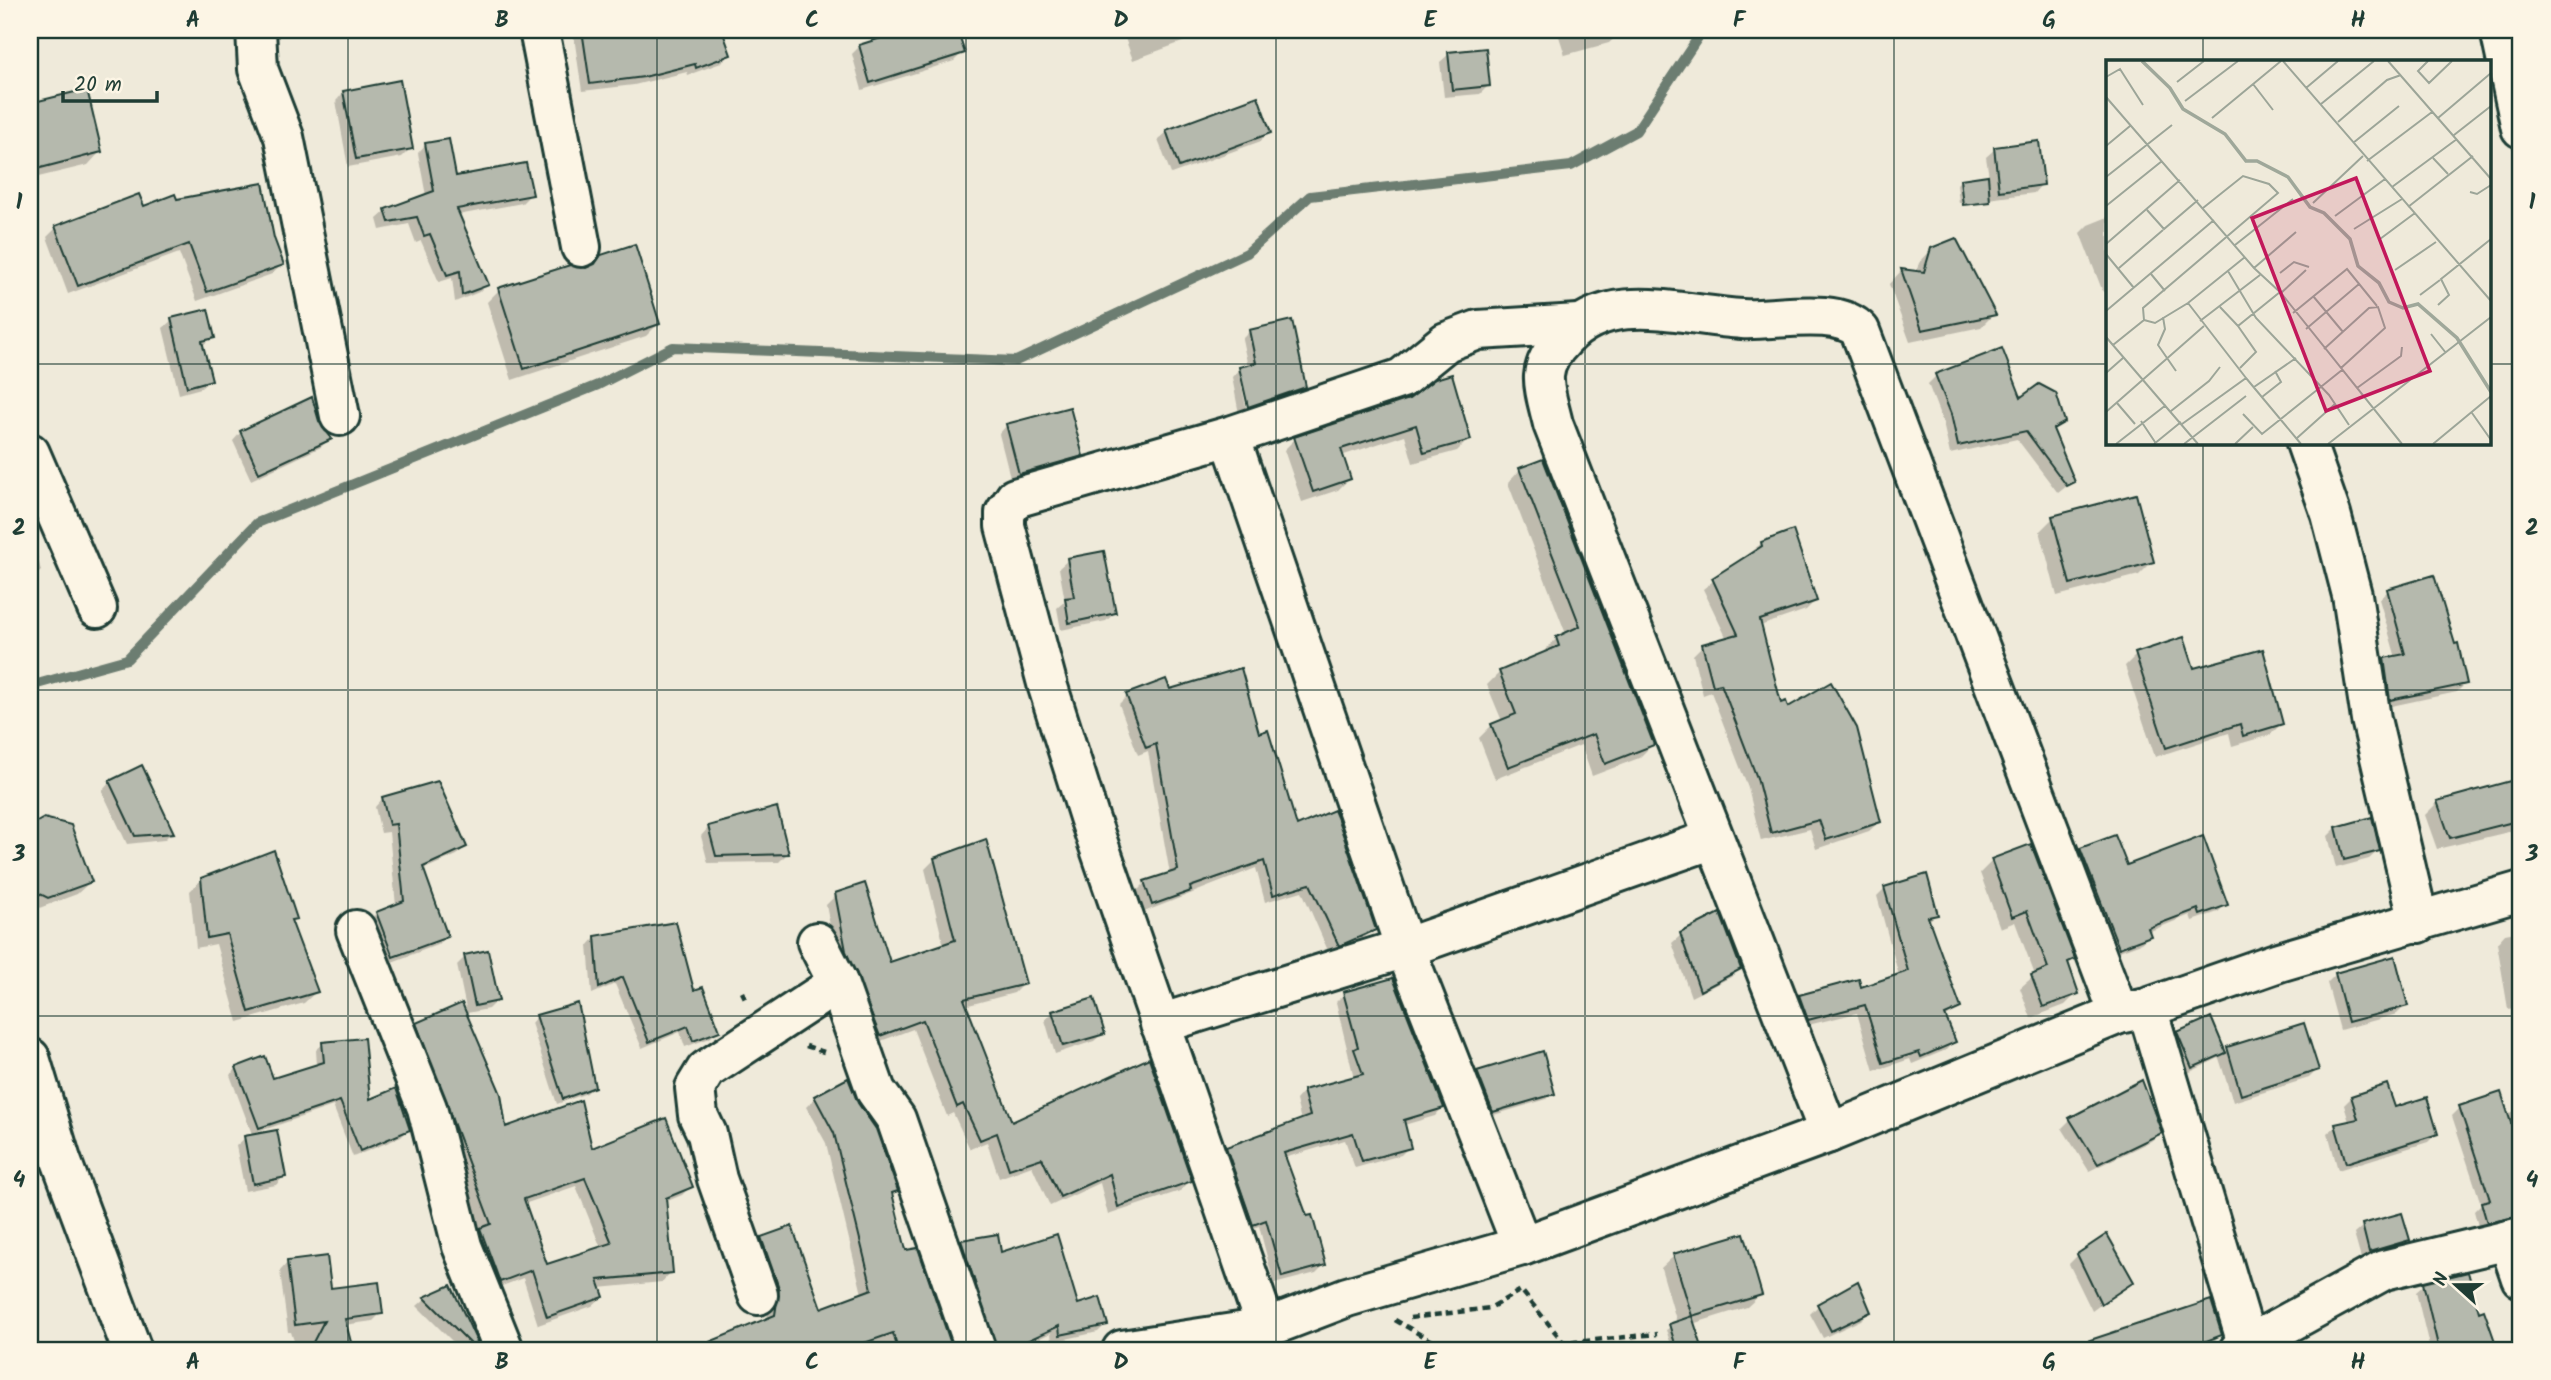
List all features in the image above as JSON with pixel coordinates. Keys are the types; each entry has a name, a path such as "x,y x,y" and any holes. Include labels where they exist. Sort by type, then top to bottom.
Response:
{"street":[{"path":"256,30 258,69 284,137 340,416"},
{"path":"539,30 581,247"},
{"path":"2500,30 2521,128"},
{"path":"1266,1328 1160,1024 1048,687 1005,526 1005,513 1015,498 1230,436 1402,378 1446,342 1478,330 1578,324 1620,310 1649,308 1742,319 1835,318 1851,321 1860,331 2133,1011 2245,1349 2384,1270 2514,1238 2521,1278"},
{"path":"1578,324 1553,351 1544,377 1553,424 1829,1133"},
{"path":"1230,436 1405,948 1522,1246"},
{"path":"2306,444 2331,514 2352,594 2371,719 2419,923"},
{"path":"30,453 97,608"},
{"path":"1160,1024 1405,948 1713,839"},
{"path":"1122,1350 1266,1328 1389,1303 1522,1246 1829,1133 2133,1011 2279,962 2521,891"},
{"path":"356,930 427,1108 462,1246 504,1350"},
{"path":"817,942 838,983 876,1091 896,1119 976,1350"},
{"path":"758,1295 717,1179 707,1134 698,1115 695,1088 706,1070 838,983"},
{"path":"30,1058 61,1160 132,1350"}],"path":[{"path":"766,1032 827,1053 870,1072"},
{"path":"1389,1303 1490,1308 1521,1290 1564,1343 1657,1334"},
{"path":"1389,1303 1447,1350"}],"building":[{"path":"582,30 722,30 731,55 696,68 695,64 644,77 590,84"},
{"path":"906,30 957,30 965,53 870,83 859,45"},
{"path":"1486,48 1490,86 1452,90 1448,52"},
{"path":"400,80 413,149 356,159 343,91"},
{"path":"87,89 102,152 33,170 30,156 30,103"},
{"path":"1258,96 1271,133 1179,167 1166,130"},
{"path":"449,139 456,176 526,163 533,195 457,209 489,285 462,295 460,271 447,275 430,234 424,236 417,217 389,222 385,209 434,191 425,143"},
{"path":"2039,141 2044,185 1999,191 1994,147"},
{"path":"1988,175 1990,202 1963,205 1960,179"},
{"path":"263,183 274,238 284,265 207,292 189,244 78,286 55,226 139,194 144,206 175,194 177,199"},
{"path":"1956,238 1996,315 1922,330 1901,269 1924,272 1931,248"},
{"path":"635,244 660,324 524,369 498,288 570,265 586,268 595,264 601,255"},
{"path":"208,309 215,338 202,341 212,380 187,387 171,318"},
{"path":"1292,320 1306,387 1248,407 1239,367 1256,363 1249,330"},
{"path":"2002,348 2021,397 2039,384 2056,393 2065,422 2053,429 2075,482 2067,486 2026,431 1958,446 1951,414 1935,374"},
{"path":"1452,374 1471,440 1424,453 1416,425 1341,449 1351,479 1313,492 1294,437 1409,399 1435,379"},
{"path":"312,397 319,421 332,439 259,473 240,431"},
{"path":"1070,407 1083,456 1019,474 1006,424"},
{"path":"1543,459 1654,745 1605,764 1594,734 1508,767 1491,724 1516,714 1499,671 1559,646 1556,637 1580,626 1519,468"},
{"path":"2136,494 2154,562 2070,584 2052,516"},
{"path":"1793,530 1817,601 1760,620 1781,703 1786,701 1788,707 1831,682 1857,728 1881,822 1826,840 1819,820 1771,833 1757,778 1721,684 1713,686 1702,644 1738,634 1712,578 1762,546 1761,542"},
{"path":"1104,551 1116,613 1069,623 1065,598 1074,597 1067,558"},
{"path":"2434,575 2455,644 2458,643 2467,684 2390,700 2384,658 2405,654 2387,589"},
{"path":"2184,637 2194,668 2263,649 2283,724 2243,736 2240,724 2166,748 2135,653"},
{"path":"1241,668 1259,733 1268,730 1297,826 1334,810 1337,817 1376,930 1339,946 1310,884 1273,895 1264,861 1190,887 1191,891 1152,905 1144,881 1178,870 1156,744 1146,748 1126,694 1166,679 1170,689"},
{"path":"142,765 174,833 135,836 109,781"},
{"path":"2521,778 2521,820 2450,838 2437,801"},
{"path":"438,781 467,847 423,867 448,937 393,957 376,912 404,901 396,824 389,825 382,797"},
{"path":"777,807 789,854 716,856 708,826"},
{"path":"2372,817 2380,851 2344,860 2336,827"},
{"path":"44,818 71,825 92,882 48,898 30,889 30,826"},
{"path":"2115,835 2127,865 2203,836 2228,905 2200,915 2198,909 2148,928 2151,936 2119,948 2080,848"},
{"path":"986,839 1026,984 964,999 1012,1122 1149,1058 1192,1181 1118,1207 1110,1174 1060,1197 1042,1158 1009,1169 997,1133 980,1140 963,1104 957,1107 923,1020 880,1036 846,951 835,893 865,883 890,962 955,940 934,858"},
{"path":"2031,844 2075,959 2068,962 2079,994 2043,1007 2031,975 2048,968 2027,911 2012,917 1991,859"},
{"path":"274,850 297,919 291,920 318,992 249,1012 227,934 207,938 201,878"},
{"path":"1927,874 1938,915 1928,917 1961,1008 1945,1015 1956,1042 1921,1057 1919,1052 1883,1063 1865,1005 1808,1020 1799,995 1859,979 1861,987 1908,971 1884,887"},
{"path":"1720,913 1741,969 1700,991 1680,933"},
{"path":"676,922 694,990 703,987 720,1031 693,1041 688,1026 649,1042 623,977 599,988 595,936"},
{"path":"488,950 499,1001 475,1006 464,955"},
{"path":"2395,956 2408,1006 2348,1022 2335,973"},
{"path":"1393,978 1444,1108 1404,1120 1411,1148 1362,1161 1353,1133 1284,1153 1307,1216 1312,1215 1326,1265 1282,1277 1266,1220 1253,1225 1226,1147 1310,1116 1303,1090 1363,1074 1354,1049 1358,1047 1343,992"},
{"path":"1094,998 1105,1034 1063,1046 1052,1011"},
{"path":"462,1003 501,1094 506,1127 581,1100 592,1148 666,1118 693,1187 666,1198 673,1273 598,1280 604,1297 547,1317 532,1270 500,1282 480,1228 491,1224 416,1023","holes":["585,1178 612,1243 547,1264 524,1199"]},
{"path":"578,1003 595,1087 563,1099 536,1015"},
{"path":"2211,1017 2226,1053 2192,1068 2177,1032"},
{"path":"2304,1023 2319,1070 2241,1095 2227,1047"},
{"path":"364,1038 370,1099 396,1088 410,1130 360,1151 340,1101 259,1128 236,1067 265,1056 273,1078 324,1062 322,1042"},
{"path":"1543,1051 1555,1094 1493,1112 1477,1071"},
{"path":"848,1078 858,1103 876,1129 898,1191 892,1193 906,1250 918,1248 951,1344 930,1350 898,1350 893,1333 844,1350 690,1350 775,1315 779,1288 761,1237 792,1226 821,1308 872,1289 834,1133 814,1096"},
{"path":"2142,1080 2162,1133 2098,1164 2069,1118"},
{"path":"2387,1084 2395,1107 2427,1097 2438,1134 2346,1163 2335,1124 2358,1119 2351,1096"},
{"path":"2501,1092 2521,1154 2521,1216 2487,1223 2481,1202 2490,1200 2459,1106"},
{"path":"277,1130 286,1177 253,1184 244,1136"},
{"path":"2402,1213 2410,1240 2369,1252 2362,1224"},
{"path":"1744,1233 1762,1295 1692,1316 1673,1254"},
{"path":"998,1234 1001,1252 1057,1234 1078,1304 1100,1297 1108,1325 1060,1335 1059,1326 1007,1350 997,1350 961,1240"},
{"path":"2107,1234 2134,1282 2101,1304 2077,1254"},
{"path":"327,1256 331,1288 379,1282 383,1314 345,1319 353,1350 309,1350 324,1321 295,1325 287,1261"},
{"path":"2468,1272 2479,1312 2484,1310 2498,1350 2439,1350 2423,1283"},
{"path":"1858,1281 1871,1312 1831,1331 1817,1304"},
{"path":"451,1285 481,1350 477,1350 424,1297"},
{"path":"2211,1300 2222,1335 2183,1350 2075,1350 2075,1345"},
{"path":"1692,1316 1703,1350 1677,1350 1669,1324"}],"waterway":[{"path":"30,686 127,659 257,523 598,385 673,347 1016,361 1247,253 1310,196 1571,166 1636,131 1703,30"}]}
